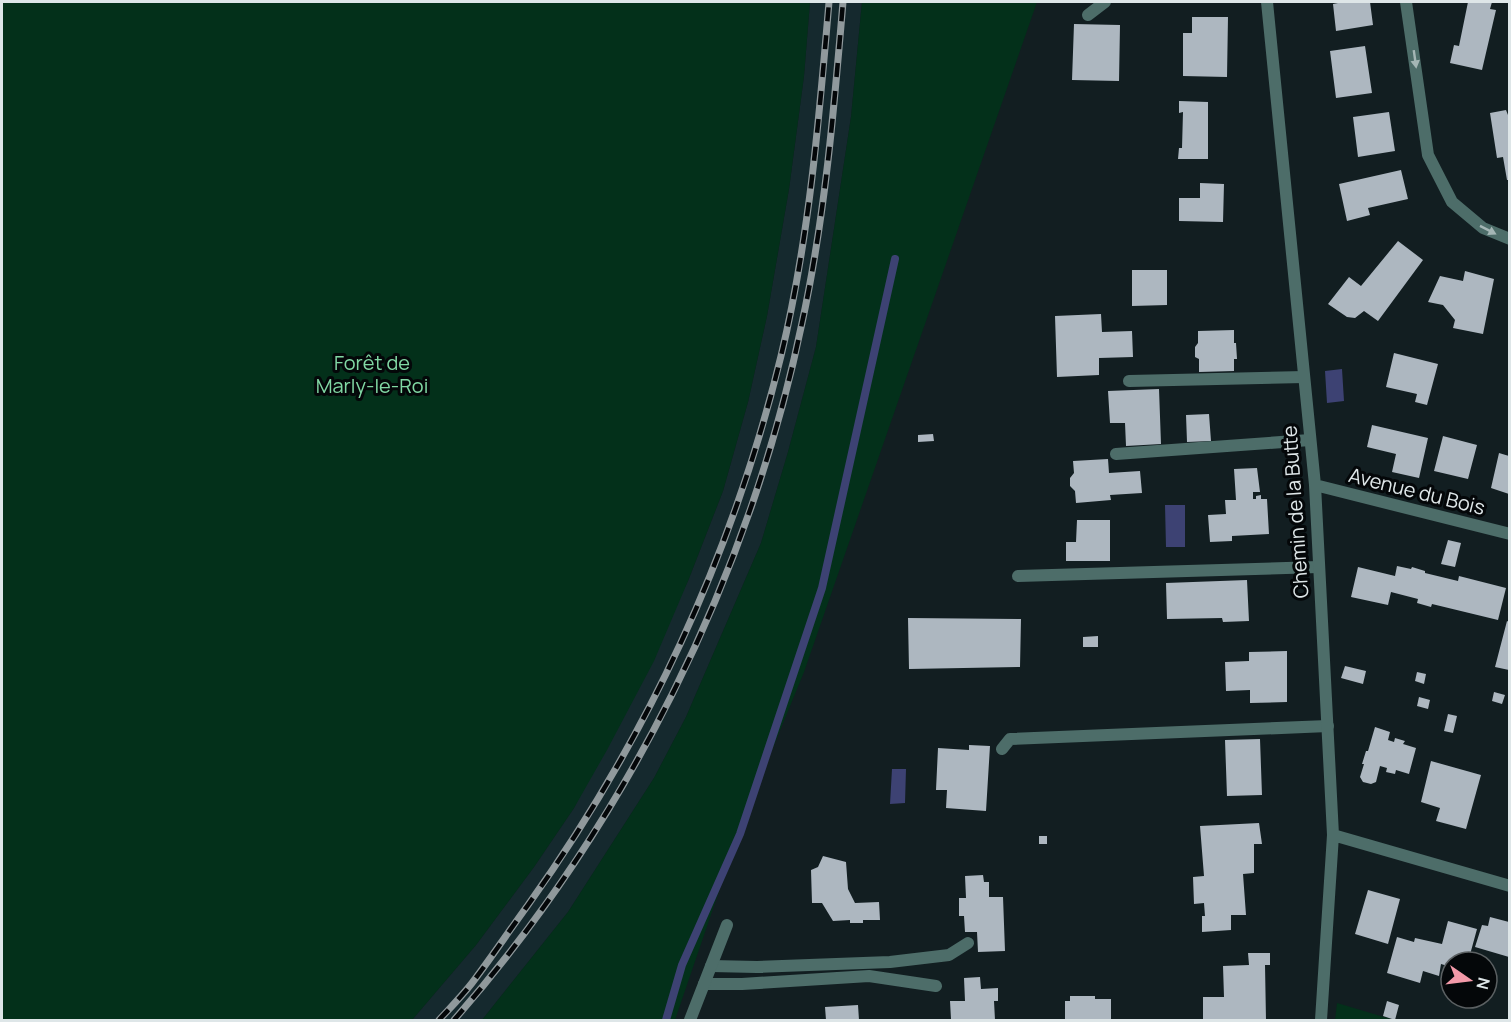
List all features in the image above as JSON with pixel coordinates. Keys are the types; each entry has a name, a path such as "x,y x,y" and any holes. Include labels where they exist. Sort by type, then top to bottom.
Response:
{"street":[{"path":"1088,15 1105,2"},
{"name":"Chemin de la Butte","path":"1267,2 1315,485 1328,726 1333,836 1321,1020"},
{"path":"1406,2 1428,155 1452,202 1483,228 1509,239"},
{"path":"1129,381 1304,377"},
{"path":"1116,454 1310,440"},
{"name":"Avenue du Bois","path":"1315,485 1509,534"},
{"path":"1148,564 1319,563"},
{"path":"1018,576 1319,563"},
{"path":"1002,749 1010,739 1328,726"},
{"path":"1333,836 1509,886"},
{"path":"690,1020 727,925"},
{"path":"711,966 757,967 890,962 949,955 968,943"},
{"path":"704,984 742,984 869,976 936,986"}],"shaded area":[{"path":"810,2 862,2 851,117 816,347 761,543 686,717 654,778 568,912 482,1020 412,1020 476,945 574,808 688,581 723,491 748,402 767,316 789,189 804,76"}],"green space":[{"name":"Forêt de Marly-le-Roi","path":"2,2 810,2 804,76 789,189 767,316 748,402 723,491 688,581 654,661 574,808 476,945 412,1020 2,1020"},
{"path":"862,2 1037,2 804,672 743,821 675,1020 482,1020 568,912 654,778 686,717 761,543 816,347 851,117"},
{"path":"1337,1003 1394,1020 1335,1020"}],"water":[{"path":"1342,369 1344,401 1327,403 1325,371"},
{"path":"1165,505 1185,505 1185,547 1166,547"},
{"path":"892,769 906,769 905,803 890,804"}],"building":[{"path":"1370,2 1373,25 1336,31 1333,4"},
{"path":"1468,2 1492,2 1490,9 1496,10 1482,70 1450,63 1454,45 1459,46"},
{"path":"1192,17 1228,17 1227,77 1183,76 1183,33 1192,33"},
{"path":"1074,24 1120,25 1119,81 1072,80"},
{"path":"1365,46 1372,93 1336,98 1330,51"},
{"path":"1179,101 1208,102 1208,159 1178,159 1179,148 1182,148 1183,112 1179,113"},
{"path":"1506,110 1509,115 1509,180 1507,180 1503,157 1497,158 1490,113"},
{"path":"1389,112 1395,151 1358,157 1353,117"},
{"path":"1401,170 1408,199 1368,208 1370,215 1347,221 1339,184"},
{"path":"1200,183 1224,184 1223,222 1179,221 1179,198 1200,198"},
{"path":"1398,241 1423,260 1378,321 1364,311 1355,318 1347,317 1328,304 1349,277 1361,286"},
{"path":"1132,270 1167,270 1167,305 1132,306"},
{"path":"1465,271 1494,279 1483,334 1453,328 1455,320 1443,305 1428,302 1440,276 1463,281"},
{"path":"1101,314 1102,332 1132,331 1133,357 1099,358 1099,375 1057,377 1055,316"},
{"path":"1234,330 1237,359 1234,359 1234,371 1199,372 1199,359 1195,357 1198,331"},
{"path":"1394,353 1438,364 1427,405 1415,402 1417,394 1386,387"},
{"path":"1159,389 1161,444 1126,446 1125,423 1110,423 1108,391"},
{"path":"1209,414 1211,441 1187,442 1186,415"},
{"path":"1372,425 1428,438 1419,478 1392,472 1396,454 1367,447"},
{"path":"933,434 934,441 918,442 918,435"},
{"path":"1443,436 1477,445 1468,479 1434,471"},
{"path":"1499,453 1509,456 1509,494 1491,488"},
{"path":"1108,459 1109,473 1140,471 1142,493 1110,495 1111,500 1076,503 1075,491 1070,486 1070,478 1074,473 1073,461"},
{"path":"1257,468 1260,492 1253,492 1253,499 1261,495 1261,499 1267,499 1269,534 1232,536 1232,541 1210,542 1208,515 1226,514 1225,500 1236,500 1234,469"},
{"path":"1077,520 1110,520 1110,561 1066,561 1066,542 1076,542"},
{"path":"1448,540 1461,543 1455,567 1441,564"},
{"path":"1397,566 1411,569 1412,567 1425,571 1425,573 1458,581 1459,576 1506,588 1498,620 1432,604 1431,607 1417,603 1418,599 1391,592 1388,605 1351,597 1358,567 1395,576"},
{"path":"1247,580 1249,621 1223,622 1222,618 1167,619 1166,583"},
{"path":"908,618 1021,619 1020,667 909,669"},
{"path":"1507,621 1509,622 1509,670 1495,667"},
{"path":"1098,636 1098,647 1083,647 1083,637"},
{"path":"1287,651 1287,702 1250,703 1250,690 1226,691 1225,662 1249,661 1249,652"},
{"path":"1345,666 1366,671 1363,684 1341,678"},
{"path":"1417,672 1426,674 1424,684 1415,681"},
{"path":"1494,692 1505,695 1502,704 1492,701"},
{"path":"1419,697 1430,700 1428,709 1417,706"},
{"path":"1448,714 1457,716 1453,733 1444,731"},
{"path":"1375,727 1390,732 1388,740 1394,742 1395,738 1405,741 1403,744 1416,748 1409,774 1396,770 1395,774 1386,772 1387,768 1380,766 1376,782 1371,784 1363,782 1360,777 1364,764 1362,764"},
{"path":"1260,739 1262,795 1227,796 1225,740"},
{"path":"969,745 990,746 986,811 946,808 947,790 936,790 938,748 969,750"},
{"path":"1431,761 1481,775 1466,829 1436,821 1440,808 1421,802"},
{"path":"1259,823 1262,844 1254,844 1254,873 1243,874 1246,915 1231,915 1231,930 1202,932 1202,916 1205,916 1204,903 1194,904 1193,877 1204,876 1200,826"},
{"path":"1039,836 1047,836 1047,844 1039,844"},
{"path":"823,856 846,862 848,889 855,903 879,902 880,920 863,920 863,923 850,923 850,920 833,921 822,903 812,903 811,870 818,867"},
{"path":"983,875 984,882 989,882 989,897 1003,897 1005,951 978,952 977,932 965,932 964,916 959,916 959,898 966,898 965,876"},
{"path":"1368,890 1400,899 1388,944 1355,934"},
{"path":"1490,917 1509,922 1509,957 1499,954 1499,950 1475,947 1482,925 1488,926"},
{"path":"1448,921 1477,929 1471,950 1439,950 1439,976 1423,971 1420,983 1387,973 1397,937 1414,942 1415,938 1442,944"},
{"path":"1248,953 1270,953 1270,965 1265,965 1266,1020 1203,1020 1203,997 1224,997 1223,966 1249,965"},
{"path":"980,977 981,989 998,988 998,1001 994,1001 995,1020 951,1019 950,1001 965,1001 964,978"},
{"path":"1070,996 1095,996 1095,999 1111,999 1111,1020 1065,1020 1065,1001 1070,1001"},
{"path":"1387,1001 1399,1005 1395,1020 1383,1016"},
{"path":"858,1005 859,1020 826,1020 825,1007"}],"waterway":[{"path":"666,1020 682,965 740,834 822,588 895,259"}],"railway":[{"path":"439,1020 472,983 528,905 571,842 611,777 681,643 711,573 738,502 761,430 791,312 812,180 829,2"},
{"path":"454,1020 516,945 573,865 625,781 672,694 714,604 749,512 779,418 802,323 817,243 828,163 843,2"}]}
